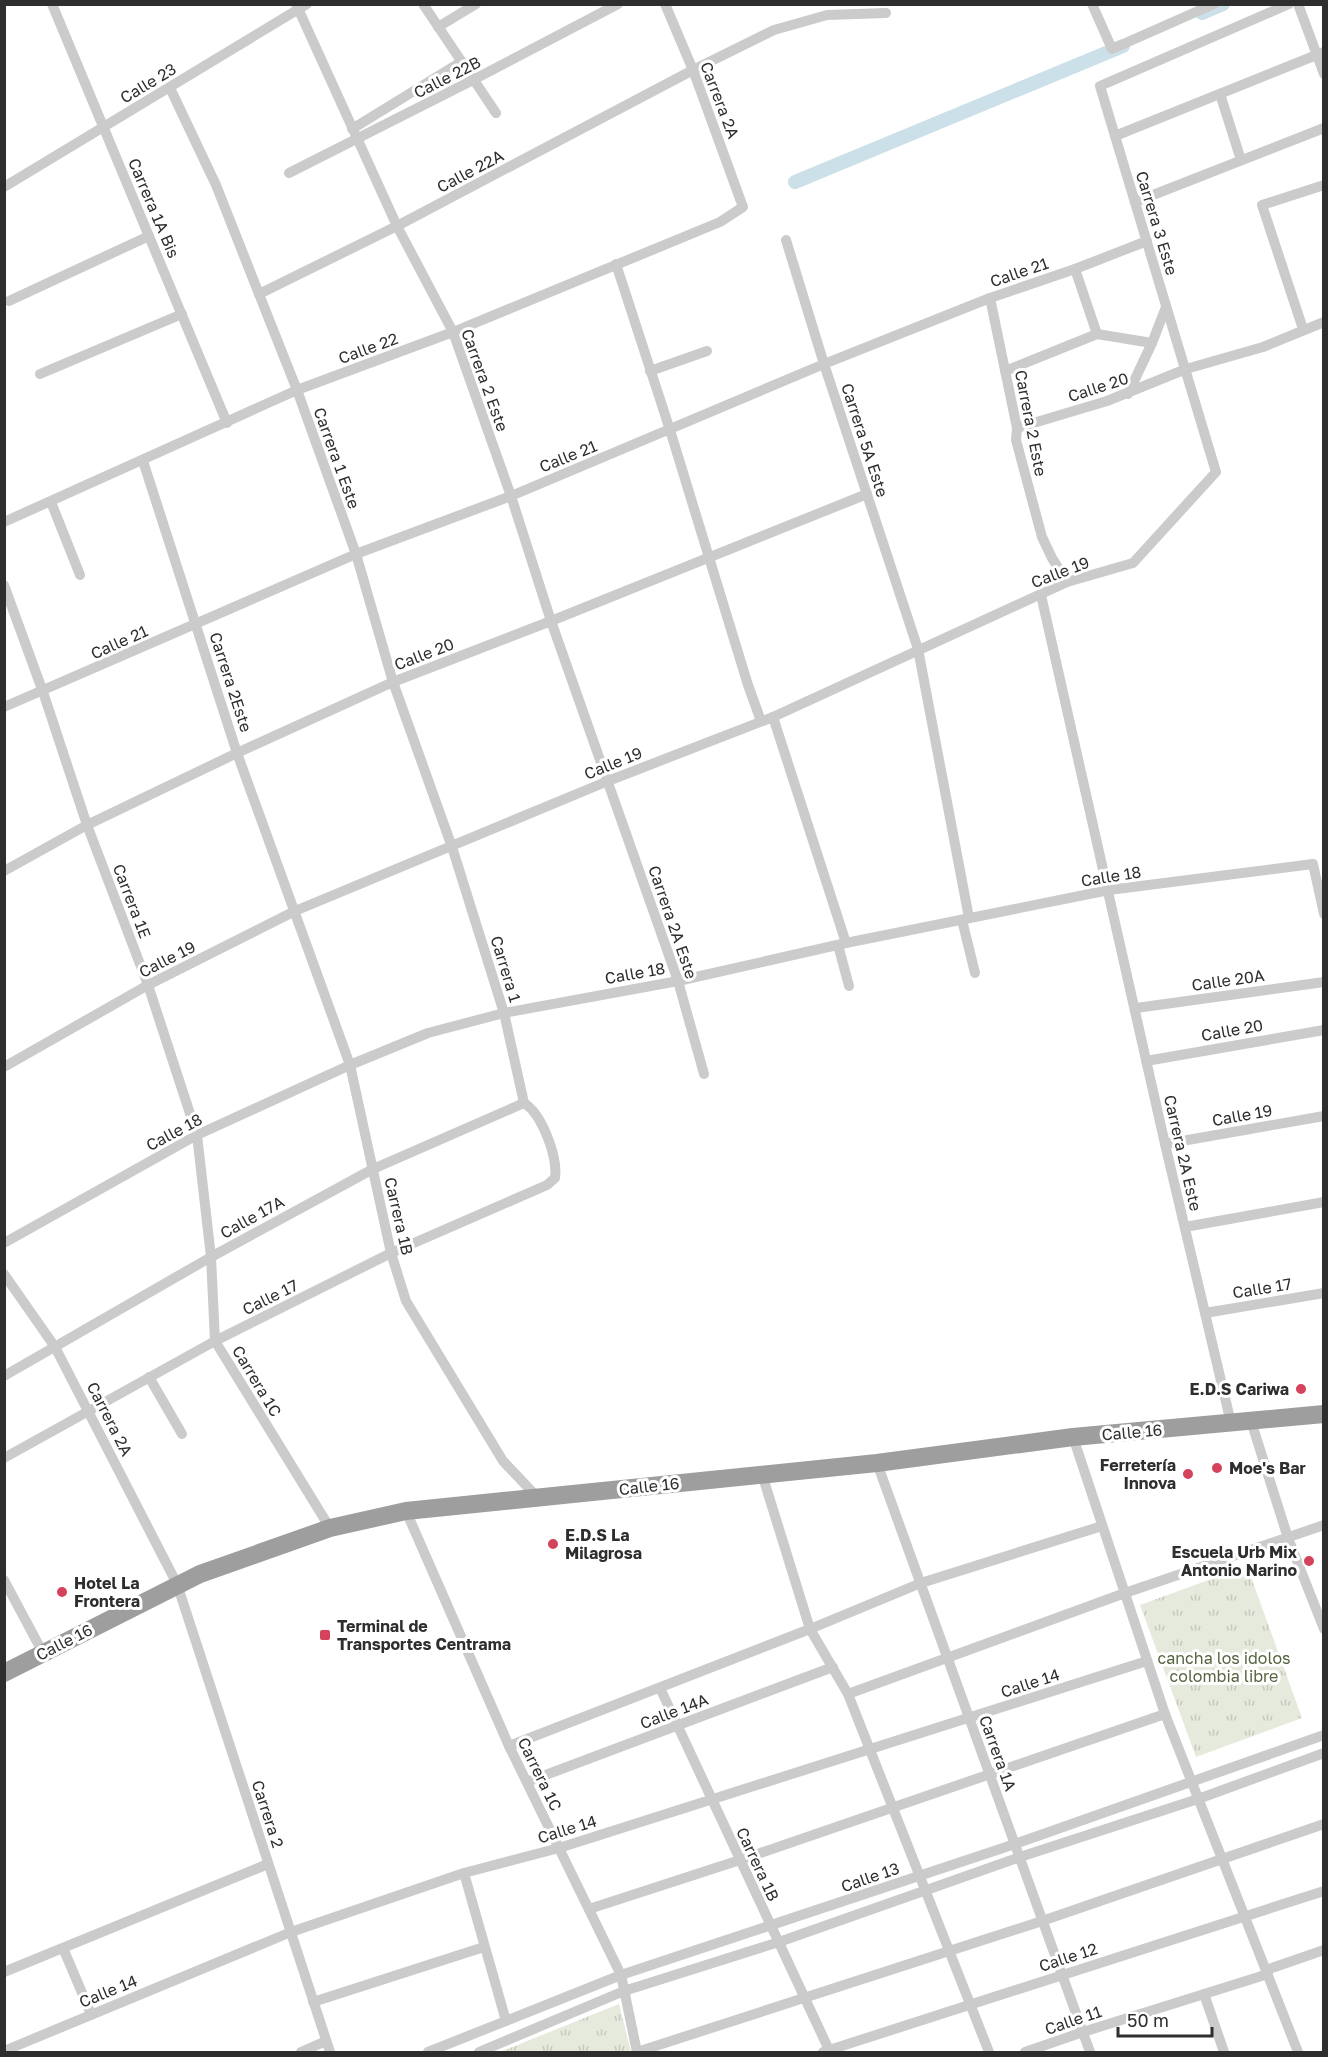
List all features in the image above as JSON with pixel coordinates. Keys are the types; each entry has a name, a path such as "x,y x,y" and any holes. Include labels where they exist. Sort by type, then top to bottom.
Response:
{"highway":[{"name":"Calle 16","path":"4,1673 200,1574 330,1528 406,1511 877,1463 1073,1437 1323,1414"}],"street":[{"name":"Carrera 1A Bis","path":"52,4 227,423"},
{"path":"423,4 496,113"},
{"path":"438,27 476,4"},
{"name":"Calle 22B","path":"289,173 355,134 473,80 618,4"},
{"name":"Carrera 2A","path":"665,4 693,70 744,207"},
{"path":"1092,4 1112,49 1214,4"},
{"name":"Carrera 3 Este","path":"1216,472 1100,86 1289,4"},
{"path":"1298,4 1320,53 1323,74"},
{"name":"Calle 23","path":"4,187 170,88 300,6"},
{"name":"Carrera 2 Este","path":"300,6 397,226 453,332 608,781"},
{"name":"Calle 22A","path":"259,294 397,226 693,70 774,30 827,15 886,13"},
{"path":"1115,136 1320,53"},
{"path":"355,134 461,62"},
{"name":"Carrera 1 Este","path":"170,88 216,185 297,390 356,554 393,682 452,847"},
{"path":"1220,94 1241,160"},
{"path":"1135,202 1323,128"},
{"path":"1303,329 1262,205 1323,185"},
{"name":"Calle 22","path":"5,521 297,390 453,332 720,222 744,207"},
{"path":"9,301 149,236"},
{"name":"Carrera 5A Este","path":"786,240 824,364 918,649"},
{"name":"Calle 21","path":"4,707 356,554 511,496 824,364 990,298 1147,241"},
{"path":"616,264 761,721"},
{"path":"1075,268 1096,334"},
{"name":"Carrera 2 Este","path":"990,298 1017,428 1016,440 1042,537 1067,582"},
{"path":"1128,394 1166,307"},
{"path":"40,374 182,314"},
{"name":"Calle 20","path":"1017,428 1128,394 1186,369 1263,347 1323,322"},
{"path":"1005,371 1096,334 1152,343"},
{"path":"650,371 707,351"},
{"name":"Carrera 2Este","path":"143,461 237,753 295,911"},
{"name":"Calle 19","path":"4,1067 147,985 295,911 608,781 773,717 1067,582 1133,563 1216,472"},
{"name":"Calle 20","path":"4,871 87,825 393,682 867,494"},
{"path":"51,502 80,575"},
{"name":"Carrera 1E","path":"4,585 43,692 87,825 147,985 196,1135 212,1257 215,1341"},
{"name":"Carrera 2A Este","path":"1041,595 1165,1144 1231,1422"},
{"path":"918,649 975,973"},
{"path":"773,717 842,944 849,986"},
{"name":"Carrera 2A Este","path":"608,781 678,981 704,1074"},
{"name":"Carrera 1","path":"452,847 504,1013 524,1103"},
{"name":"Calle 18","path":"4,1243 196,1135 350,1065 428,1033 504,1013 678,981 842,944 1109,890 1313,864 1323,914"},
{"name":"Carrera 1B","path":"295,911 350,1065 391,1253 406,1301 503,1461 538,1498"},
{"name":"Calle 20A","path":"1136,1008 1323,982"},
{"name":"Calle 20","path":"1146,1061 1323,1030"},
{"name":"Calle 17A","path":"4,1376 212,1257 373,1169 524,1103"},
{"name":"Calle 17","path":"4,1458 215,1341 391,1253 547,1185 555,1178 556,1167 540,1118 524,1103"},
{"name":"Calle 19","path":"1165,1144 1323,1116"},
{"path":"1185,1227 1323,1202"},
{"name":"Carrera 2A","path":"4,1274 55,1347 177,1584"},
{"name":"Calle 17","path":"1205,1313 1323,1293"},
{"name":"Carrera 1C","path":"215,1341 330,1528"},
{"path":"149,1377 182,1434"},
{"path":"1251,1421 1288,1538 1318,1599 1323,1629"},
{"path":"1073,1437 1165,1714 1298,2052"},
{"name":"Carrera 1A","path":"877,1463 1090,2052"},
{"path":"762,1474 810,1629 849,1694 989,2052"},
{"name":"Carrera 1C","path":"406,1511 509,1746 621,1975 637,2052"},
{"path":"509,1746 810,1629 921,1583 1102,1526"},
{"path":"849,1694 1125,1593 1323,1526"},
{"path":"4,1580 43,1653"},
{"name":"Carrera 2","path":"177,1584 330,2052"},
{"name":"Calle 14","path":"4,2051 291,1932 464,1873 559,1848 1147,1661"},
{"name":"Calle 14A","path":"527,1782 833,1667"},
{"name":"Carrera 1B","path":"660,1688 827,2052"},
{"path":"589,1909 740,1860 1165,1714"},
{"name":"Calle 13","path":"428,2052 621,1975 1015,1844 1323,1735"},
{"name":"Calle 13","path":"480,2052 624,1991 778,1942 1020,1857 1198,1799 1323,1752"},
{"path":"637,2052 1042,1921 1323,1824"},
{"path":"4,1972 268,1864"},
{"path":"464,1873 506,2021"},
{"name":"Calle 12","path":"827,2052 1323,1891"},
{"path":"313,2002 484,1947"},
{"path":"63,1948 91,2014"},
{"name":"Calle 11","path":"1025,2052 1204,1994 1323,1950"},
{"path":"1204,1994 1224,2052"},
{"path":"301,2052 326,2041"}],"green space":[{"name":"cancha los idolos colombia libre","path":"1247,1566 1302,1718 1196,1757 1140,1605"},
{"path":"619,2004 631,2052 500,2052"}],"waterway":[{"path":"1202,13 1223,4"},
{"path":"795,182 1123,46"}],"place":[{"name":"E.D.S Cariwa","path":"1301,1389"},
{"name":"Moe's Bar","path":"1217,1468"},
{"name":"Ferretería Innova","path":"1188,1474"},
{"name":"E.D.S La Milagrosa","path":"553,1544"},
{"name":"Escuela Urb Mix Antonio Narino","path":"1309,1561"},
{"name":"Hotel La Frontera","path":"62,1592"},
{"name":"Terminal de Transportes Centrama","path":"325,1635"}]}
